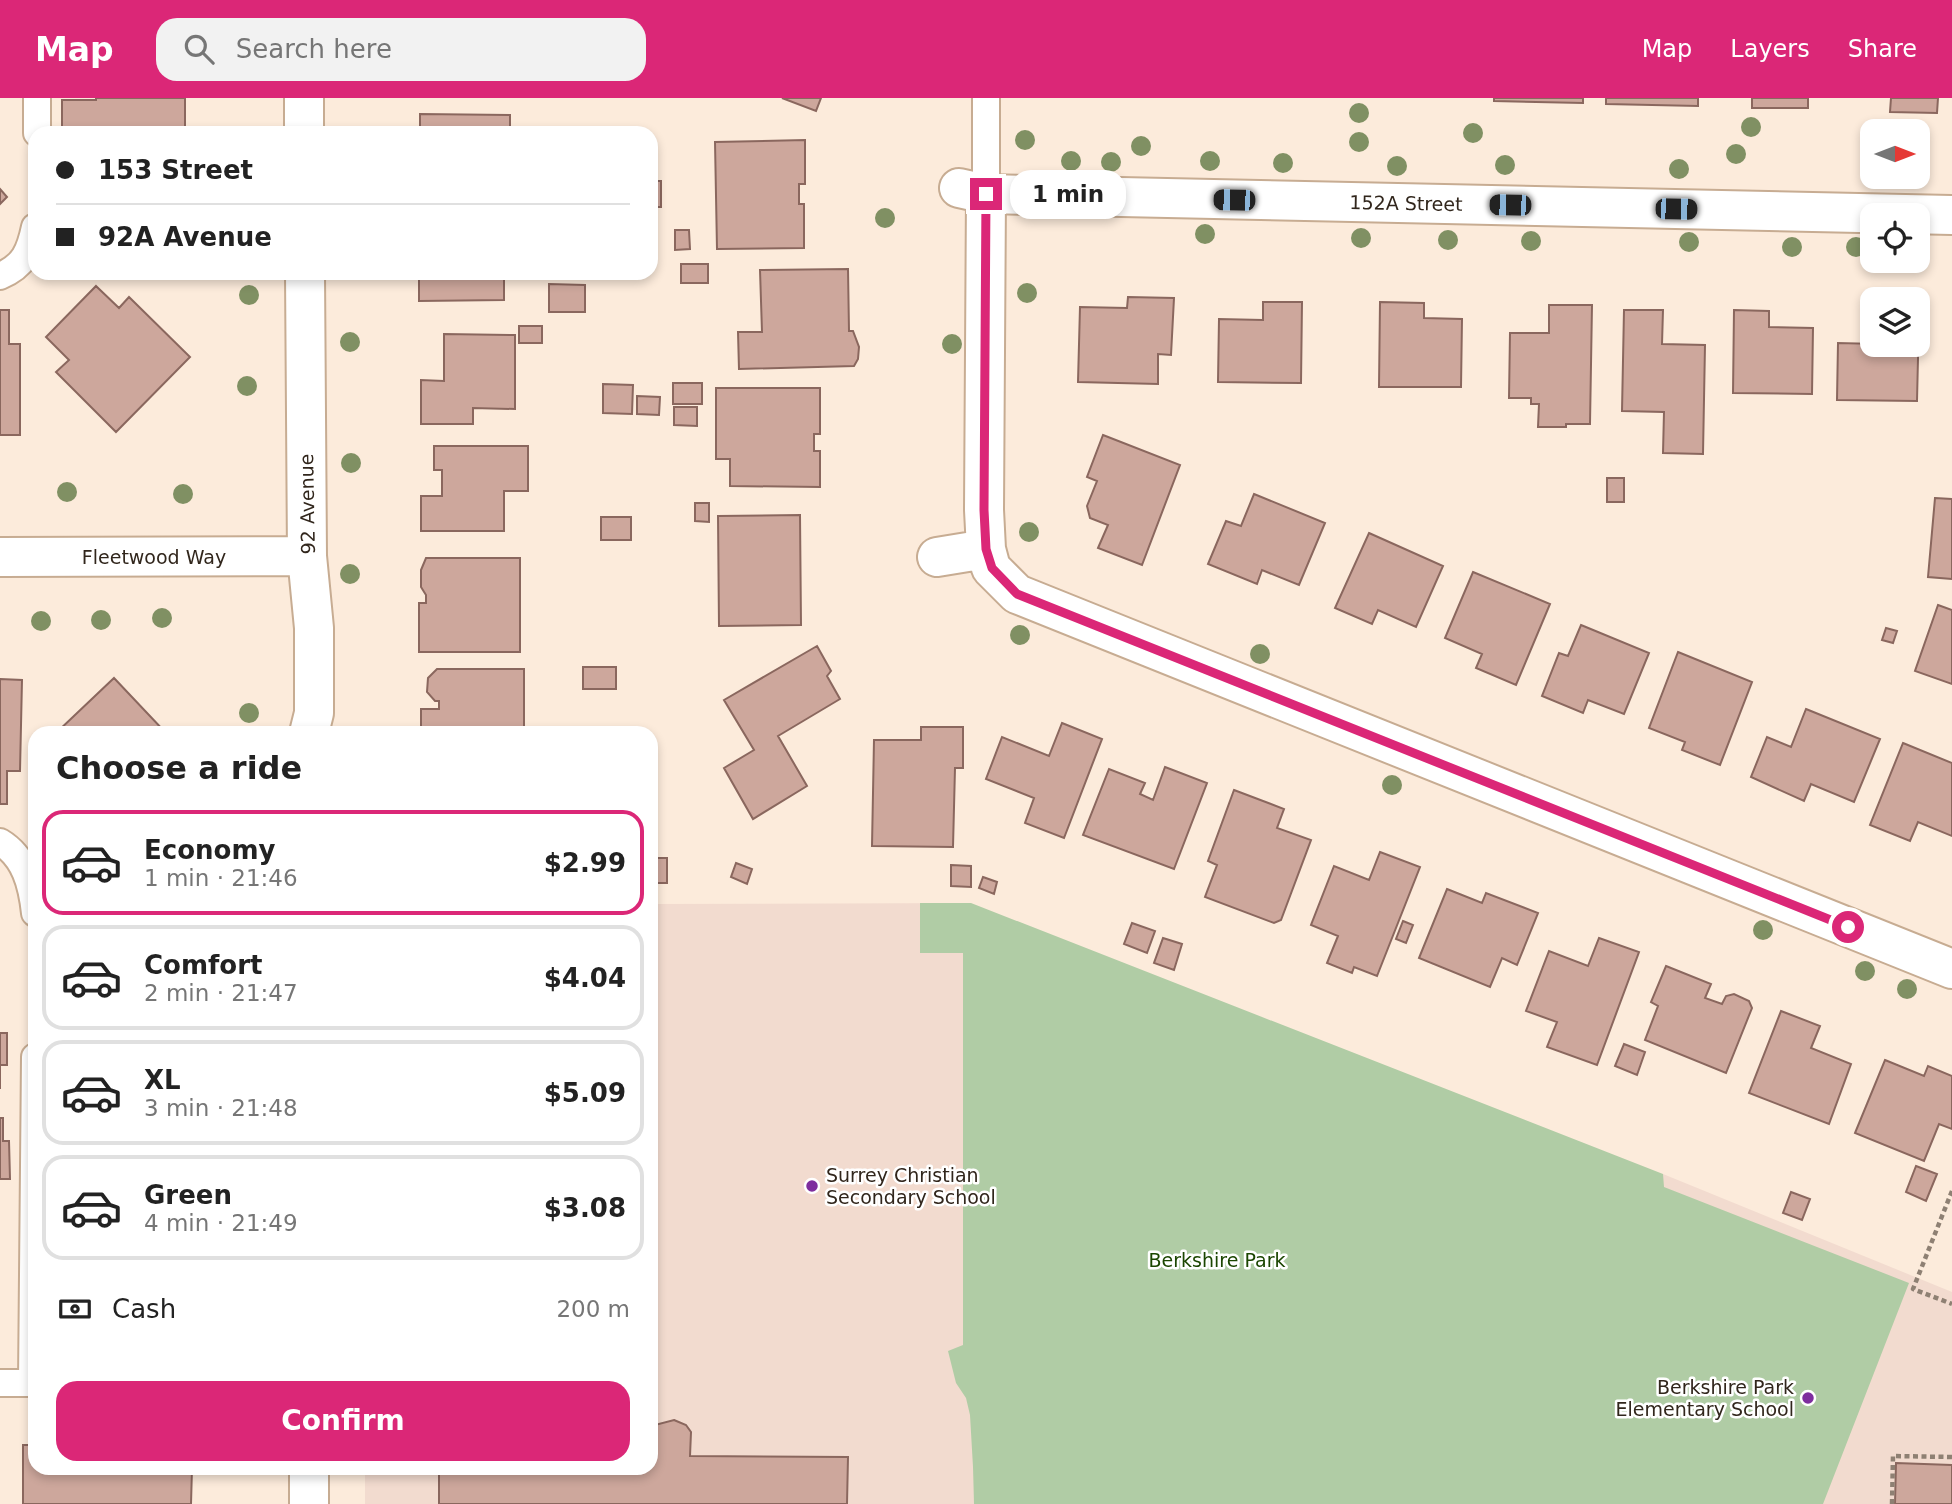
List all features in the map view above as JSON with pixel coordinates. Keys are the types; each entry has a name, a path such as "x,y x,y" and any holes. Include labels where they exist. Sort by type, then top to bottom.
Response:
{"street":[{"path":"304,98 304,126"},
{"path":"972,191 986,549 992,568 1017,594 1952,968"},
{"name":"152A Street","path":"972,191 1952,215"},
{"name":"92 Avenue","path":"305,280 307,556 314,628 314,713 311,726"},
{"path":"937,557 986,549"},
{"name":"Fleetwood Way","path":"0,557 307,556"},
{"path":"309,1475 309,1504"}],"lane":[{"path":"37,98 37,126"},
{"path":"972,191 986,98"},
{"path":"0,276 13,271 28,252"},
{"path":"0,842 18,858 28,877"},
{"path":"0,1383 28,1383"}],"path":[{"path":"1952,1191 1913,1289 1952,1304"},
{"path":"1892,1504 1893,1456 1952,1457"}],"shaded area":[{"name":"Surrey Christian Secondary School","path":"971,903 974,1504 365,1504 365,1475 658,1475 658,904"},
{"name":"Berkshire Park Elementary School","path":"1663,1174 1952,1292 1952,1504 1663,1504"}],"green space":[{"name":"Berkshire Park","path":"920,903 971,903 1663,1174 1664,1187 1909,1283 1823,1504 974,1504 970,1415 966,1398 956,1383 948,1351 963,1345 963,953 920,953"}],"building":[{"path":"185,98 185,126 62,126 62,100"},
{"path":"782,98 821,98 816,111"},
{"path":"1494,98 1583,98 1583,103 1494,101"},
{"path":"1606,98 1698,98 1698,106 1606,104"},
{"path":"1752,98 1808,98 1808,108 1752,108"},
{"path":"1891,98 1938,98 1937,113 1890,112"},
{"path":"420,114 510,115 510,126 420,126"},
{"path":"805,140 805,184 799,184 799,204 804,204 804,248 717,249 715,142"},
{"path":"658,181 661,181 661,207 658,207"},
{"path":"0,189 7,197 0,204"},
{"path":"675,230 689,230 690,249 675,250"},
{"path":"681,264 708,264 708,283 681,283"},
{"path":"848,269 849,331 853,331 859,347 854,366 739,369 738,332 762,332 760,270"},
{"path":"419,280 504,280 504,300 419,301"},
{"path":"549,284 585,285 585,312 549,312"},
{"path":"96,286 119,308 129,297 190,357 116,432 56,372 69,360 46,337"},
{"path":"1128,297 1174,298 1171,355 1158,354 1158,384 1078,382 1080,307 1127,308"},
{"path":"1263,302 1302,302 1301,383 1218,382 1219,319 1263,320"},
{"path":"1380,302 1424,303 1424,318 1462,319 1461,387 1379,387"},
{"path":"1549,305 1592,305 1590,424 1538,427 1539,404 1531,404 1531,398 1509,398 1510,333 1549,333"},
{"path":"0,310 9,310 9,344 20,344 20,435 0,435"},
{"path":"1624,310 1663,310 1662,344 1705,345 1703,454 1663,453 1664,412 1622,411"},
{"path":"1734,310 1769,311 1769,327 1813,328 1812,394 1733,393"},
{"path":"519,326 542,326 542,343 519,343"},
{"path":"444,334 515,335 515,409 473,408 473,424 421,424 421,380 444,381"},
{"path":"1838,343 1860,344 1860,357 1918,357 1917,401 1837,400"},
{"path":"673,383 702,383 702,404 673,404"},
{"path":"603,384 633,385 632,414 603,413"},
{"path":"716,388 820,388 820,434 814,434 814,451 820,451 820,487 730,486 730,459 716,459"},
{"path":"637,396 660,397 659,415 637,414"},
{"path":"674,407 697,407 697,426 674,425"},
{"path":"1103,435 1180,465 1142,565 1098,548 1108,525 1090,518 1087,506 1097,481 1087,477"},
{"path":"434,446 528,446 528,491 504,491 504,531 421,531 421,496 442,496 442,470 434,470"},
{"path":"1607,478 1624,478 1624,502 1607,502"},
{"path":"1254,494 1325,523 1299,585 1262,570 1257,584 1208,564 1226,521 1241,526"},
{"path":"1935,498 1952,499 1952,579 1928,577"},
{"path":"695,503 709,503 709,522 695,521"},
{"path":"800,515 801,625 719,626 718,516"},
{"path":"601,517 631,517 631,540 601,540"},
{"path":"1369,533 1443,566 1416,627 1378,610 1372,624 1335,608"},
{"path":"426,558 520,558 520,652 419,652 419,603 426,603 426,595 421,587 421,570"},
{"path":"1473,572 1550,604 1516,685 1476,668 1482,654 1445,638"},
{"path":"1938,605 1952,610 1952,684 1915,671"},
{"path":"1581,625 1649,653 1624,714 1588,700 1583,713 1542,696 1559,653 1568,656"},
{"path":"1886,628 1897,631 1893,643 1882,640"},
{"path":"817,646 831,671 827,676 840,699 778,736 807,786 753,819 724,768 754,750 724,700"},
{"path":"1678,652 1752,682 1720,765 1682,750 1685,742 1649,728"},
{"path":"583,667 616,667 616,689 583,689"},
{"path":"437,669 524,669 524,726 421,726 421,709 439,709 439,701 435,701 427,692 428,678"},
{"path":"114,678 159,726 63,726"},
{"path":"0,679 22,680 20,771 7,771 7,804 0,804"},
{"path":"1806,709 1880,739 1854,802 1811,784 1804,801 1751,777 1767,737 1791,747"},
{"path":"1062,723 1102,739 1064,838 1025,823 1034,798 986,779 1002,737 1049,756"},
{"path":"921,727 963,727 963,768 955,768 953,847 872,846 874,740 921,740"},
{"path":"1903,743 1952,763 1952,836 1918,822 1910,841 1870,825"},
{"path":"1165,767 1207,783 1174,869 1083,835 1109,769 1145,783 1140,794 1153,800"},
{"path":"1234,790 1284,809 1277,828 1311,840 1281,920 1274,923 1205,897 1217,865 1208,861"},
{"path":"1380,852 1420,867 1377,976 1354,967 1352,973 1327,963 1338,936 1311,925 1334,866 1369,880"},
{"path":"658,858 667,858 667,883 658,883"},
{"path":"736,863 752,869 747,884 731,877"},
{"path":"951,865 971,866 971,887 951,886"},
{"path":"983,877 997,882 994,894 979,888"},
{"path":"1447,889 1482,903 1486,893 1538,913 1517,965 1502,958 1490,987 1419,958"},
{"path":"1403,921 1413,925 1406,943 1396,939"},
{"path":"1132,923 1155,931 1147,953 1124,944"},
{"path":"1163,938 1182,944 1174,970 1154,963"},
{"path":"1599,938 1639,952 1597,1065 1547,1047 1557,1022 1526,1011 1549,951 1588,966"},
{"path":"1666,966 1711,984 1705,998 1722,1004 1726,996 1734,994 1749,1001 1752,1008 1726,1073 1645,1040 1658,1006 1651,1002"},
{"path":"1781,1011 1820,1026 1811,1048 1851,1064 1829,1124 1749,1093"},
{"path":"0,1033 7,1033 7,1065 0,1065"},
{"path":"1624,1044 1645,1052 1637,1075 1615,1066"},
{"path":"1885,1060 1924,1076 1928,1066 1952,1076 1952,1129 1939,1124 1924,1161 1855,1133"},
{"path":"0,1118 3,1118 3,1141 9,1141 10,1179 0,1179"},
{"path":"1916,1166 1937,1174 1926,1201 1906,1192"},
{"path":"1791,1192 1810,1199 1802,1220 1783,1213"},
{"path":"674,1420 686,1425 691,1432 690,1456 848,1457 847,1504 439,1504 439,1475 658,1475 658,1424"},
{"path":"23,1445 28,1445 28,1475 192,1475 191,1504 23,1504"},
{"path":"1896,1463 1952,1465 1952,1504 1895,1504"}],"place":[{"name":"Surrey Christian Secondary School","path":"812,1186"},
{"name":"Berkshire Park Elementary School","path":"1808,1398"}],"route":[{"path":"986,194 986,549 992,568 1017,594 1848,927"}]}
